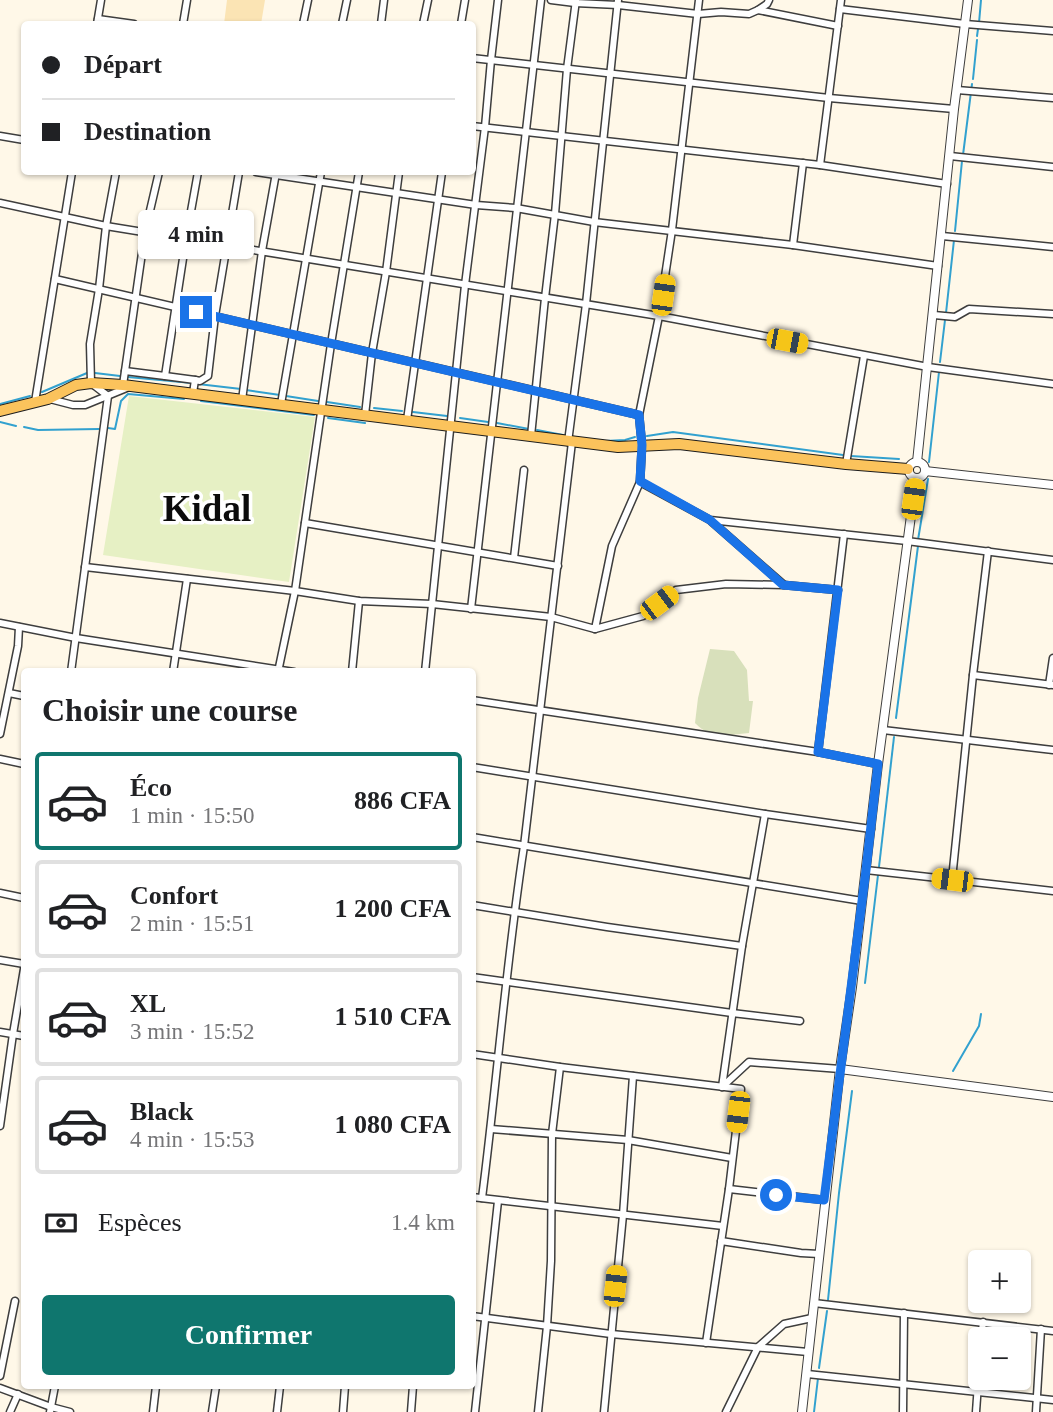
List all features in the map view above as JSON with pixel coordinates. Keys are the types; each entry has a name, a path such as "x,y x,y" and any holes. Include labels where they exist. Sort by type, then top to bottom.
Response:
{"main road":[{"path":"0,411 48,399 76,385 128,385 570,442 618,447 679,444 908,469"}],"street":[{"path":"97,21 101,0"},
{"path":"184,21 187,0"},
{"path":"304,21 307,0"},
{"path":"343,21 347,0"},
{"path":"381,21 384,0"},
{"path":"424,21 428,0"},
{"path":"462,21 465,0"},
{"path":"425,668 498,0"},
{"path":"471,608 541,0"},
{"path":"551,0 618,2 698,14 749,13 758,10 769,0"},
{"path":"595,629 612,546 640,481 642,445 639,415 660,316 699,0"},
{"path":"820,165 841,0"},
{"path":"917,461 968,0"},
{"path":"531,436 575,1"},
{"path":"482,1198 514,912 558,566 573,400 586,304 618,2"},
{"path":"840,9 1053,31"},
{"path":"758,10 838,26"},
{"path":"476,58 830,98 954,109"},
{"path":"957,90 1053,98"},
{"path":"476,126 820,165 947,184"},
{"path":"0,136 21,140"},
{"path":"950,156 1053,167"},
{"path":"793,245 803,163"},
{"path":"36,402 71,175"},
{"path":"108,396 91,383 90,344 106,226 116,175"},
{"path":"48,399 85,405 128,385 125,371 145,232 158,175"},
{"path":"166,376 197,175"},
{"path":"125,371 200,381 208,376 239,175"},
{"path":"242,400 262,251 276,175"},
{"path":"287,175 594,222 793,245 938,266"},
{"path":"281,404 321,175"},
{"path":"279,668 295,591 358,175"},
{"path":"365,415 399,175"},
{"path":"407,420 442,175"},
{"path":"0,203 106,226 660,316 928,367 1053,384"},
{"path":"942,236 1053,247"},
{"path":"55,279 639,415"},
{"path":"934,315 955,317 969,309 1053,314"},
{"path":"846,464 864,356"},
{"path":"193,393 195,380"},
{"path":"72,668 108,396"},
{"path":"917,461 922,463 925,471 922,476 916,478 910,475 908,469 911,463 917,461"},
{"path":"514,558 524,470"},
{"path":"925,471 1053,485"},
{"path":"802,1412 824,1200 916,478"},
{"path":"640,481 710,520 783,585"},
{"path":"710,520 1053,560"},
{"path":"305,523 558,566"},
{"path":"818,752 844,534"},
{"path":"952,880 988,551"},
{"path":"85,567 359,601 432,604 551,617 595,629 643,616 676,590 726,584 838,590"},
{"path":"174,668 187,579"},
{"path":"352,668 359,601"},
{"path":"0,623 261,668"},
{"path":"0,734 18,646 19,627"},
{"path":"973,675 1051,685 1053,658"},
{"path":"9,693 21,695"},
{"path":"476,701 818,752 878,764"},
{"path":"883,730 1053,750"},
{"path":"0,759 21,763"},
{"path":"476,768 871,829"},
{"path":"722,1087 742,946 765,814"},
{"path":"476,838 862,901"},
{"path":"866,870 1053,891"},
{"path":"0,893 21,897"},
{"path":"476,906 742,946"},
{"path":"0,960 21,965"},
{"path":"476,978 800,1021"},
{"path":"0,1126 21,985"},
{"path":"0,1032 21,1035"},
{"path":"476,1055 741,1089 706,1343"},
{"path":"722,1087 748,1062 840,1069 1053,1097"},
{"path":"538,1412 551,1261 552,1134 560,1067"},
{"path":"604,1412 633,1076"},
{"path":"491,1129 628,1140 732,1158"},
{"path":"729,1189 824,1200"},
{"path":"476,1197 723,1226"},
{"path":"475,1412 498,1201"},
{"path":"721,1241 819,1254"},
{"path":"0,1376 15,1301"},
{"path":"814,1303 1053,1331"},
{"path":"903,1412 904,1313"},
{"path":"476,1317 611,1334 808,1352"},
{"path":"726,1412 758,1348 784,1324 812,1318"},
{"path":"983,1322 983,1327"},
{"path":"1035,1412 1041,1329"},
{"path":"807,1374 1053,1399"},
{"path":"0,1388 50,1409 70,1412"},
{"path":"50,1409 54,1389"},
{"path":"153,1412 156,1389"},
{"path":"212,1412 216,1389"},
{"path":"277,1412 280,1389"},
{"path":"343,1412 345,1389"},
{"path":"411,1412 413,1389"},
{"path":"976,1412 977,1392"},
{"path":"10,1412 18,1394"}],"sand":[{"path":"227,0 265,0 262,21 224,21"}],"green space":[{"path":"129,396 315,417 289,582 103,555"},
{"path":"710,649 734,651 747,670 749,701 753,701 749,733 714,735 695,723"}],"waterway":[{"path":"979,23 981,0"},
{"path":"977,36 978,29"},
{"path":"973,79 977,40"},
{"path":"963,155 972,84"},
{"path":"955,231 962,161"},
{"path":"946,313 954,240"},
{"path":"940,362 945,320"},
{"path":"929,462 939,372"},
{"path":"42,392 87,373"},
{"path":"95,373 120,376"},
{"path":"128,377 192,383"},
{"path":"198,384 241,389"},
{"path":"246,390 280,395"},
{"path":"108,428 115,429 121,401 128,394 184,399"},
{"path":"0,404 30,396"},
{"path":"286,396 318,401"},
{"path":"201,401 314,415"},
{"path":"327,402 360,407"},
{"path":"374,408 402,411"},
{"path":"413,412 447,416"},
{"path":"328,418 365,423"},
{"path":"460,418 488,422"},
{"path":"0,422 16,426"},
{"path":"497,423 529,429"},
{"path":"24,427 38,430 99,429"},
{"path":"537,430 563,435"},
{"path":"647,436 673,432 843,455"},
{"path":"605,441 635,437"},
{"path":"851,456 899,459"},
{"path":"918,540 928,479"},
{"path":"896,718 918,546"},
{"path":"879,867 894,737"},
{"path":"865,983 878,875"},
{"path":"953,1071 979,1026 981,1014"},
{"path":"828,1300 852,1091"},
{"path":"819,1368 827,1311"},
{"path":"814,1412 818,1378"}],"district":[{"name":"Kidal","path":"207,508"}],"route":[{"path":"196,312 639,415 642,445 640,481 710,520 783,585 838,590 818,752 878,764 824,1200 776,1195"}]}
